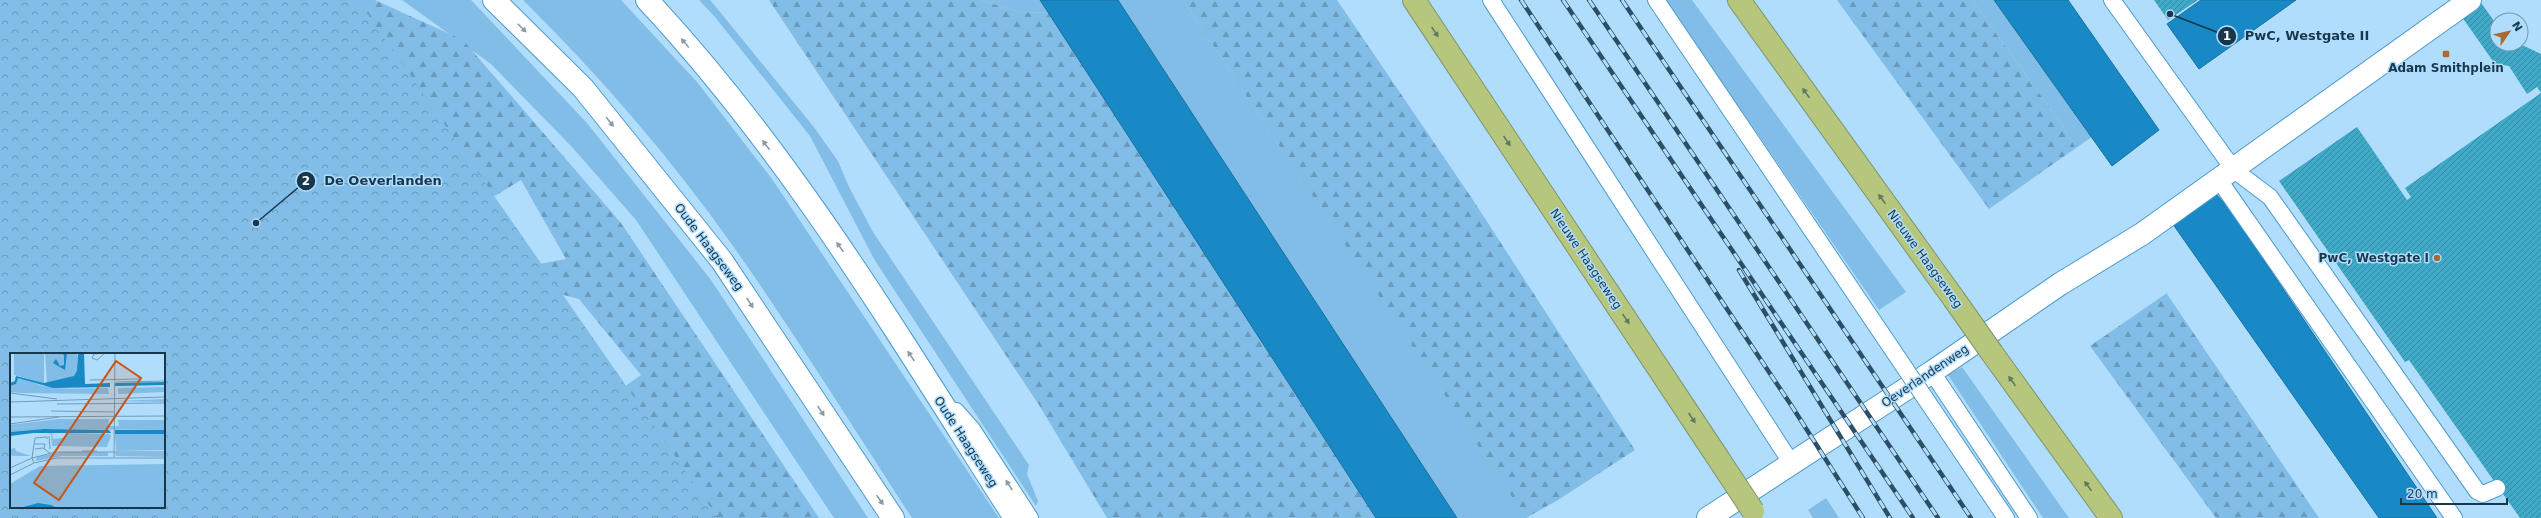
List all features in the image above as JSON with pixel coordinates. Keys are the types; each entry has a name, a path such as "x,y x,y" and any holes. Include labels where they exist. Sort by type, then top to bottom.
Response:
{"highway":[{"name":"Nieuwe Haagseweg","path":"1414,0 1755,514"},
{"name":"Nieuwe Haagseweg","path":"1739,0 2111,518"}],"main road":[{"name":"Oude Haagseweg","path":"494,0 583,88 722,261 893,518"},
{"name":"Oude Haagseweg","path":"647,0 734,103 790,176 851,262 1015,518"},
{"path":"2227,175 2470,0"},
{"name":"Oeverlandenweg","path":"1708,518 1932,372 2060,284 2142,234 2227,175"}],"lane":[{"path":"1491,0 1792,464"},
{"path":"1656,0 2006,518"},
{"path":"2112,0 2454,518"},
{"path":"2227,175 2270,197 2477,491 2483,494 2497,488"},
{"path":"1932,372 2029,518"},
{"path":"925,377 972,429 1030,518"}],"green space":[{"path":"0,0 358,0 718,518 0,518"},
{"path":"346,0 375,0 463,40 621,223 819,518 536,518 544,443 641,375 579,299 522,284 502,271 566,259 521,180 462,216"},
{"path":"402,0 471,0 587,123 711,280 868,518 834,518 636,220 572,147 491,64"},
{"path":"523,0 621,0 697,82 772,179 999,518 912,518 779,313 709,213 659,149 607,88"},
{"path":"699,0 710,0 813,126 838,161 849,187 873,232 1029,465 1027,474 1038,501 1036,506 874,259 810,136 715,17"},
{"path":"769,0 981,0 1020,12 1049,13 1376,518 1107,518 1039,405"},
{"path":"981,0 1040,0 1049,13 1020,12"},
{"path":"1118,0 1183,0 1526,517 1530,518 1457,518"},
{"path":"1183,0 1337,0 1471,197 1635,450 1558,500 1526,518"},
{"path":"1665,0 1692,0 1906,292 1879,310"},
{"path":"1837,0 1972,0 2060,122 2076,148 1989,209"},
{"path":"1972,0 2003,0 2096,134 2076,148 2060,122"},
{"path":"2167,293 2319,518 2216,518 2090,346"},
{"path":"1962,367 2069,518 2043,518 1948,375"},
{"path":"1826,498 1839,518 1813,518 1808,510"}],"shaded area":[{"path":"1040,0 1118,0 1457,518 1376,518"},
{"path":"1994,0 2068,0 2159,130 2112,166"},
{"path":"2201,0 2296,0 2199,69 2167,24"},
{"path":"2213,191 2228,207 2437,518 2379,518 2170,220"}],"building":[{"path":"2154,0 2198,0 2168,20"},
{"path":"2450,0 2479,0 2489,14 2489,52 2529,52 2529,48 2541,54 2541,93 2537,87 2527,94 2509,66 2495,64"},
{"name":"PwC, Westgate I","path":"2541,93 2541,518 2520,518 2409,360 2405,362 2279,181 2357,127 2407,200 2411,197 2405,188"}],"railway":[{"path":"1521,0 1793,408 1863,518"},
{"path":"1563,0 1913,518"},
{"path":"1589,0 1938,518"},
{"path":"1622,0 1971,518"},
{"path":"1739,270 1890,518"}],"place":[{"name":"PwC, Westgate II","path":"2170,14"},
{"name":"Adam Smithplein","path":"2446,54"},
{"name":"De Oeverlanden","path":"256,223"},
{"name":"PwC, Westgate I","path":"2437,258"}]}
